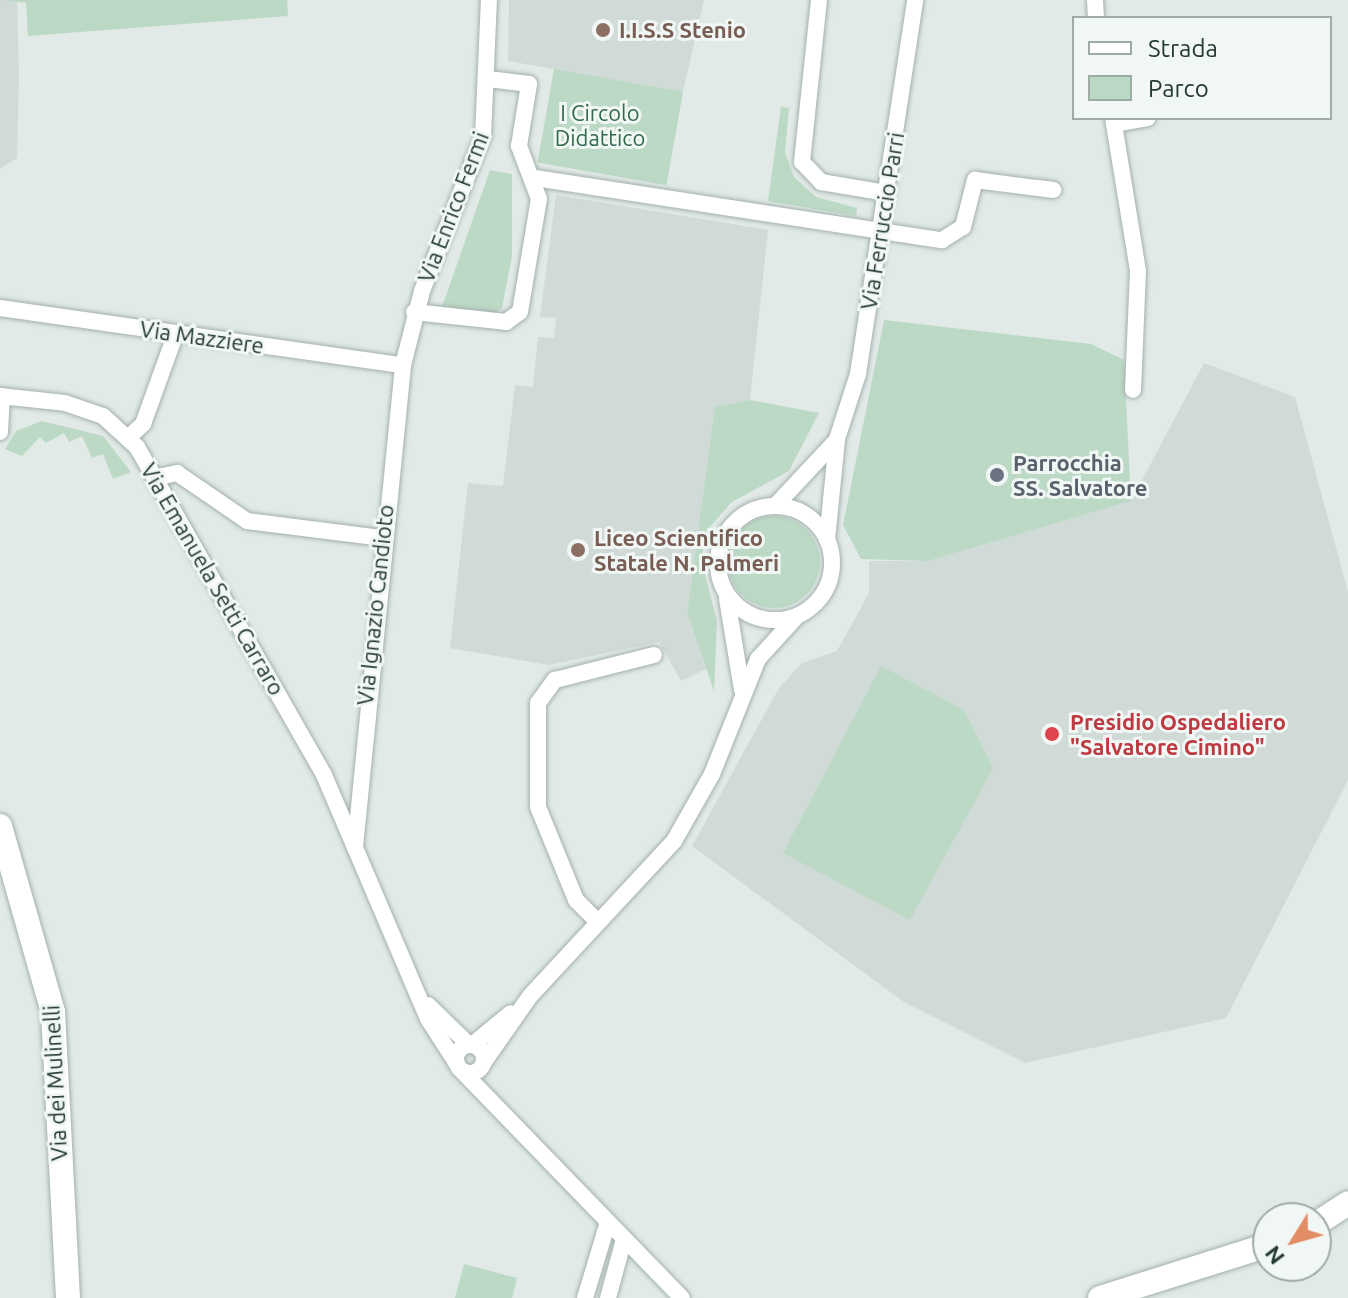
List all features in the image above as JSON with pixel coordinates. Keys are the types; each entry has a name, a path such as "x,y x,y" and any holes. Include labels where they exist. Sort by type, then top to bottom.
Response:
{"street":[{"name":"Via Enrico Fermi","path":"403,365 414,312 483,136 488,79 489,0"},
{"path":"819,0 802,162 821,182 887,193"},
{"name":"Via Ferruccio Parri","path":"837,439 858,374 883,230 915,0"},
{"path":"414,312 501,322 517,317 539,199 535,178 519,146 529,84 488,79"},
{"path":"1113,121 1138,271 1133,390"},
{"path":"535,178 949,239 963,227 975,180 1053,190"},
{"name":"Via Mazziere","path":"0,308 403,365"},
{"path":"128,438 143,424 176,333"},
{"name":"Via Ignazio Candioto","path":"355,847 359,768 381,538 403,365"},
{"path":"0,432 1,396"},
{"name":"Via Emanuela Setti Carraro","path":"1,396 65,403 103,416 128,438 155,478 324,775 421,999 458,1066 520,1130"},
{"path":"743,695 726,592 717,559 730,527 775,506 837,439"},
{"path":"530,996 484,1063 473,1073 458,1066 458,1051 471,1045 530,996 674,841 712,774 758,659 828,583 827,540 837,439"},
{"path":"155,478 177,473 247,521 381,538"},
{"path":"775,506 806,515 827,540"},
{"path":"726,592 765,620 797,616"},
{"path":"598,922 576,900 538,807 538,703 555,680 654,655"},
{"path":"324,775 342,786 359,768"},
{"name":"Via dei Mulinelli","path":"0,826 53,1012 68,1298"},
{"path":"421,999 471,1045 520,1130 682,1298"},
{"path":"585,1298 608,1222"},
{"path":"608,1298 624,1239"},
{"path":"1100,1298 1252,1250"}],"shaded area":[{"path":"0,0 17,0 19,76 17,158 0,169"},
{"name":"I.I.S.S Stenio","path":"509,0 704,0 683,92 508,61"},
{"path":"556,195 768,230 750,400 715,408 687,613 706,669 681,681 659,642 549,665 450,648 468,483 503,486 515,385 533,387 538,337 554,338 556,318 540,317"},
{"name":"Presidio Ospedaliero \"Salvatore Cimino\"","path":"1204,363 1295,397 1348,592 1348,780 1226,1018 1025,1063 904,1002 692,846 779,688 802,663 837,651 869,593 869,561 928,561 1131,501"}],"green space":[{"path":"5,0 287,0 288,16 28,36 26,3"},
{"name":"I Circolo Didattico","path":"554,69 683,92 667,185 538,163"},
{"path":"781,107 789,108 785,152 794,177 816,197 857,208 856,216 768,201"},
{"path":"490,170 512,174 512,256 502,308 493,314 442,307"},
{"path":"884,320 1091,344 1124,360 1131,501 928,561 861,559 843,525"},
{"path":"750,400 819,413 789,471 732,502 709,528 701,559 717,621 714,691 687,613 715,407"},
{"path":"42,421 103,436 131,472 113,479 103,454 92,458 82,436 69,442 64,433 46,443 40,437 22,456 5,449 16,431"},
{"path":"774,516 792,519 807,529 817,544 820,562 817,580 807,595 792,605 774,608 756,605 741,595 731,580 728,562 731,544 741,529 756,519"},
{"path":"881,666 964,710 993,768 910,920 783,853"},
{"path":"464,1264 517,1278 512,1298 455,1298"}],"place":[{"name":"I.I.S.S Stenio","path":"603,30"},
{"name":"Parrocchia SS. Salvatore","path":"997,475"},
{"name":"Liceo Scientifico Statale N. Palmeri","path":"578,550"},
{"name":"Presidio Ospedaliero \"Salvatore Cimino\"","path":"1052,734"}]}
